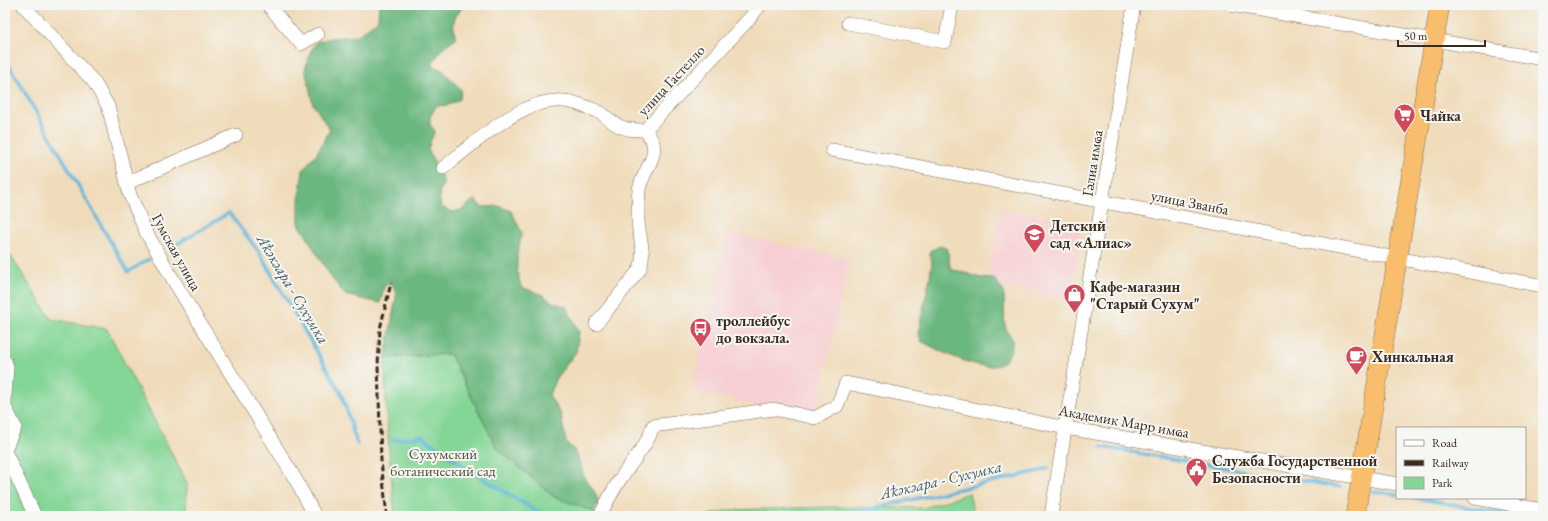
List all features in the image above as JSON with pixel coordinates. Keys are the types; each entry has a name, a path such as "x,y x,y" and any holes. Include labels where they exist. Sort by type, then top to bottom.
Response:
{"highway":[{"path":"1356,516 1361,478 1440,5"}],"street":[{"name":"Гумская улица","path":"23,5 94,82 108,106 130,195 146,232 175,283 296,480 315,516"},
{"path":"268,5 301,44 318,34"},
{"name":"улица Гастелло","path":"443,168 507,119 537,104 557,100 575,103 600,113 617,125 630,129 645,130 749,19 760,5"},
{"path":"848,23 945,42 952,5"},
{"name":"Гәлиа имҩа","path":"1051,516 1134,5"},
{"path":"1231,5 1543,59"},
{"path":"596,324 640,269 642,262 642,247 638,220 639,189 654,152 653,142 645,130"},
{"path":"127,183 236,135"},
{"name":"улица Званба","path":"832,150 1543,286"},
{"path":"5,361 7,367 5,395"},
{"name":"Академик Марр имҩа","path":"600,516 609,496 650,437 653,426 774,409 815,418 837,406 846,383 1066,428 1396,484"},
{"path":"5,407 15,427 5,450 35,516"},
{"path":"1481,499 1543,510"}],"shaded area":[{"name":"Детский сад «Алиас»","path":"1000,209 1084,223 1071,299 987,284"},
{"path":"727,232 850,259 815,418 692,391"}],"green space":[{"path":"379,5 464,5 454,20 456,38 442,48 431,66 442,70 461,89 460,99 448,105 436,106 430,117 430,125 435,131 428,150 444,183 439,193 441,207 453,212 461,210 475,199 481,207 499,206 511,211 522,233 517,254 517,270 521,287 543,295 554,303 566,306 579,332 576,352 556,378 549,395 561,415 566,442 576,452 585,479 594,491 599,503 593,511 554,497 497,448 450,354 385,358 397,292 391,283 385,285 380,303 345,295 331,277 299,224 299,200 303,170 316,154 330,130 313,104 305,69 310,53 316,42 331,38 357,36 378,20"},
{"path":"940,246 948,249 950,267 952,269 981,278 994,279 1002,289 1004,298 1004,320 1012,341 1012,347 1009,354 1003,362 994,366 968,362 921,341 918,333 932,262 929,253"},
{"path":"5,247 51,319 107,329 187,483 186,516 5,516"},
{"name":"Сухумский ботанический сад","path":"450,354 497,448 554,497 607,516 395,516 387,417 385,358"},
{"path":"969,493 974,516 706,516 731,510 836,507 924,508"}],"waterway":[{"name":"Аҟәкәара - Сухумка","path":"5,58 128,272 149,259"},
{"name":"Аҟәкәара - Сухумка","path":"170,248 229,213 259,252 342,395 357,444"},
{"name":"Аҟәкәара - Сухумка","path":"394,440 422,436 482,478 545,516"},
{"name":"Аҟәкәара - Сухумка","path":"1101,447 1340,487"},
{"name":"Аҟәкәара - Сухумка","path":"839,516 1048,468"},
{"name":"Аҟәкәара - Сухумка","path":"1372,491 1396,495"},
{"name":"Аҟәкәара - Сухумка","path":"1421,499 1518,516"}],"railway":[{"path":"387,516 381,461 378,365 380,329 391,283"}],"place":[{"name":"Чайка","path":"1404,134"},
{"name":"Детский сад «Алиас»","path":"1035,254"},
{"name":"Кафе-магазин \"Старый Сухум\"","path":"1075,314"},
{"name":"троллейбус до вокзала.","path":"701,348"},
{"name":"Хинкальная","path":"1357,376"},
{"name":"Служба Государственной Безопасности","path":"1197,488"}]}
